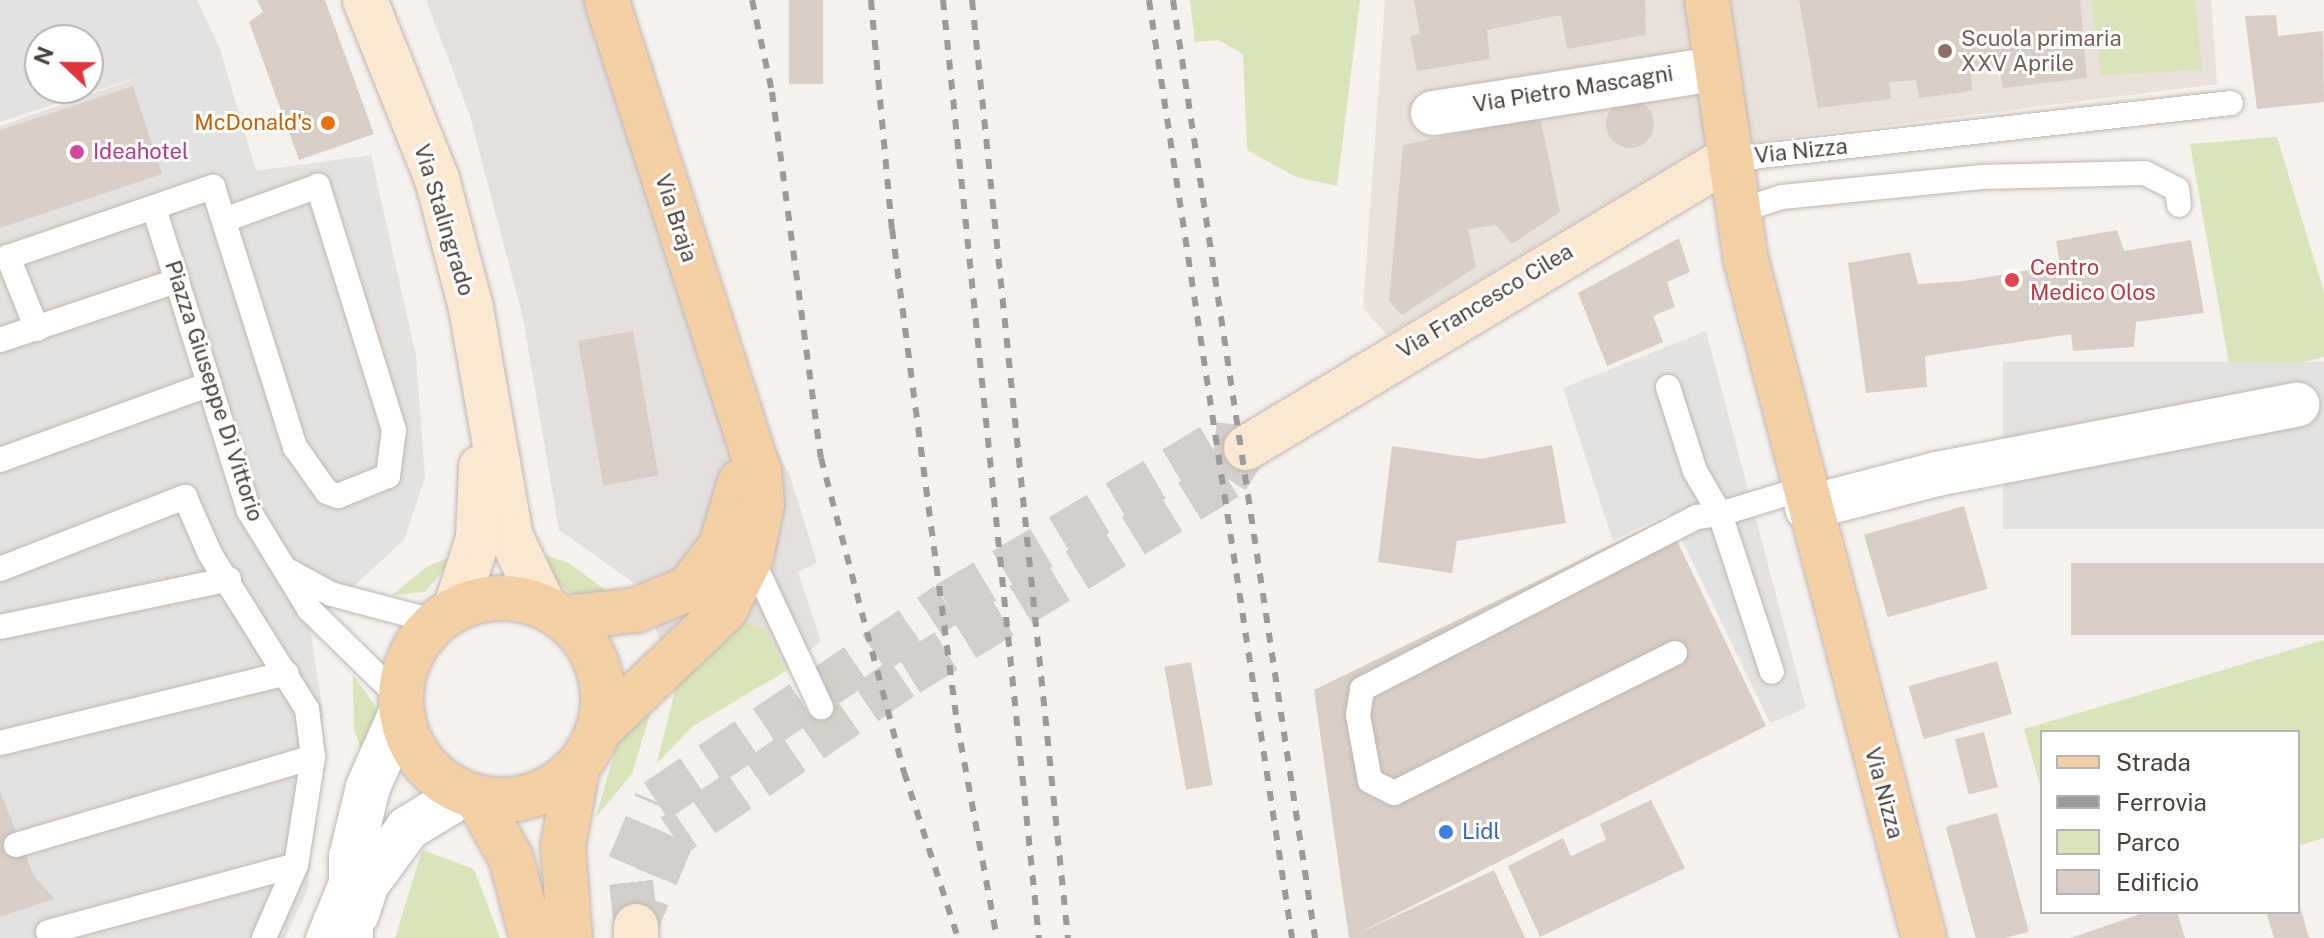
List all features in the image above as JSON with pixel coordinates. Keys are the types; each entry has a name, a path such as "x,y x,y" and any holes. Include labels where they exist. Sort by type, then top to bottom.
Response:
{"main road":[{"name":"Via Braja","path":"600,729 725,610 751,557 762,504 745,436 607,0"},
{"path":"1707,0 1726,160"},
{"name":"Via Nizza","path":"1726,160 1735,212 1805,499 1924,938"},
{"name":"Via Braja","path":"554,612 636,610 688,589 721,546 738,499 745,436"},
{"path":"532,938 511,858 470,796 428,770 401,706 411,656 446,615 500,597 554,612 600,668 600,729 577,769 563,846 570,938"},
{"path":"470,796 531,798 577,769"}],"street":[{"name":"Via Stalingrado","path":"365,0 437,179 511,537 554,612"},
{"name":"Via Pietro Mascagni","path":"1433,113 1714,69"},
{"name":"Via Francesco Cilea","path":"1246,448 1726,160"},
{"name":"Via Stalingrado","path":"446,615 478,539 485,401"},
{"path":"1805,499 2297,405"},
{"path":"340,936 351,857 368,787 401,706"},
{"path":"340,936 386,854 408,828 470,796"}],"lane":[{"name":"Via Nizza","path":"1726,160 2231,103"},
{"path":"1735,212 1782,197 1982,177 2130,173 2164,178 2179,205"},
{"path":"37,329 8,257 213,187 285,425 316,480 338,496 388,476 394,430 318,186 224,220"},
{"name":"Piazza Giuseppe Di Vittorio","path":"154,208 249,511 331,636 401,706"},
{"path":"0,340 176,281"},
{"path":"0,460 210,384"},
{"path":"1668,387 1695,471 1720,514 1772,672"},
{"path":"0,569 185,497 229,579 307,709 313,757 296,865 264,938"},
{"path":"1675,653 1394,793 1370,781 1358,715 1362,689 1675,526 1720,514 1805,499"},
{"path":"751,557 821,707"},
{"name":"Piazza Giuseppe Di Vittorio","path":"285,569 331,594 446,615"},
{"path":"0,627 229,579"},
{"path":"0,743 287,673"},
{"path":"16,845 313,757"},
{"path":"48,932 296,865"}],"shaded area":[{"path":"0,0 197,0 220,49 256,171 371,155 416,356 425,478 404,540 310,626 323,713 308,889 285,938 0,938 0,917 55,899 34,876 0,791 0,126 63,104 104,104 104,89 151,73 104,88 104,24 24,24 24,104 55,104 0,122"},
{"path":"426,0 631,0 757,413 790,476 817,563 798,572 821,641 786,671 765,629 676,686 641,588 559,530 523,318 470,116"},
{"path":"1385,0 2211,0 2217,84 1699,149 1387,335 1363,308"},
{"path":"1706,331 1806,708 1770,723 1669,513 1613,541 1563,388"},
{"path":"2003,362 2324,362 2324,529 2003,529"}],"green space":[{"path":"1190,0 1360,0 1337,186 1296,177 1247,150 1243,54 1218,40 1195,42"},
{"path":"2091,0 2195,0 2202,70 2101,75"},
{"path":"2277,137 2324,292 2324,357 2232,380 2190,144"},
{"path":"534,551 569,563 612,595 573,594 556,584"},
{"path":"456,555 425,592 392,595 428,566"},
{"path":"738,619 765,629 786,671 693,726 657,763 676,686"},
{"path":"2324,640 2324,838 2300,845 2300,730 2040,730 2040,785 2024,729"},
{"path":"353,675 376,707 378,726 366,764 354,729"},
{"path":"654,701 632,774 596,817 617,744"},
{"path":"422,850 474,869 500,938 395,938"}],"building":[{"path":"257,0 325,0 374,134 299,160 249,22 263,12"},
{"path":"789,0 823,0 823,84 789,84"},
{"path":"1414,0 1645,0 1646,35 1567,49 1561,15 1487,30 1490,59 1417,71 1410,36 1420,34"},
{"name":"Scuola primaria XXV Aprile","path":"1799,0 2080,0 2087,78 2003,88 1999,66 1971,69 1972,91 1919,98 1916,80 1889,82 1891,99 1818,108"},
{"path":"2276,15 2278,36 2323,31 2324,102 2257,109 2245,16"},
{"name":"Ideahotel","path":"133,86 162,174 0,228 0,130 79,104 104,104 104,96"},
{"path":"1630,100 1647,107 1654,124 1647,141 1630,148 1613,141 1606,124 1613,107"},
{"path":"1540,117 1560,212 1512,244 1496,225 1468,229 1476,267 1402,315 1389,301 1403,145"},
{"path":"2117,230 2124,251 2191,240 2204,313 2136,322 2134,347 2073,351 2071,334 1925,356 1927,387 1866,393 1848,263 1910,252 1918,284 1964,281 2060,265 2056,241"},
{"path":"1679,238 1690,272 1667,282 1675,307 1653,316 1663,342 1607,366 1578,293"},
{"path":"633,331 659,476 603,485 578,341"},
{"path":"1552,445 1566,523 1457,541 1452,573 1378,562 1392,446 1480,459"},
{"path":"1964,506 1988,589 1888,617 1864,535"},
{"name":"Lidl","path":"1666,518 1766,726 1353,936 1494,870 1525,938 1349,938 1314,690"},
{"path":"2071,563 2324,563 2324,635 2071,635"},
{"path":"1997,661 2012,714 1924,739 1909,686"},
{"path":"1191,662 1213,785 1186,790 1164,667"},
{"path":"1984,732 1998,787 1969,795 1955,739"},
{"path":"0,791 34,876 55,899 0,917"},
{"path":"1651,800 1685,868 1540,937 1508,866 1563,838 1571,856 1606,840 1600,824"},
{"path":"1997,813 2029,932 2006,938 1976,938 1946,827"},
{"path":"2300,906 2309,938 2274,938 2267,914 2300,914"},
{"path":"2140,914 2178,914 2185,938 2071,938"}],"tunnel":[{"path":"1214,444 1246,448 1227,478 902,678 673,836 636,926 629,865 656,801 947,604 1214,444"}],"railway":[{"path":"752,0 772,92 821,458 904,772 958,938"},
{"path":"871,0 892,229 957,723 997,938"},
{"path":"943,0 1039,938"},
{"path":"972,0 1068,938"},
{"path":"1149,0 1292,938"},
{"path":"1173,0 1315,938"}],"place":[{"name":"Scuola primaria XXV Aprile","path":"1945,51"},
{"name":"McDonald's","path":"328,123"},
{"name":"Ideahotel","path":"77,152"},
{"name":"Centro Medico Olos","path":"2012,280"},
{"name":"Lidl","path":"1446,832"}]}
